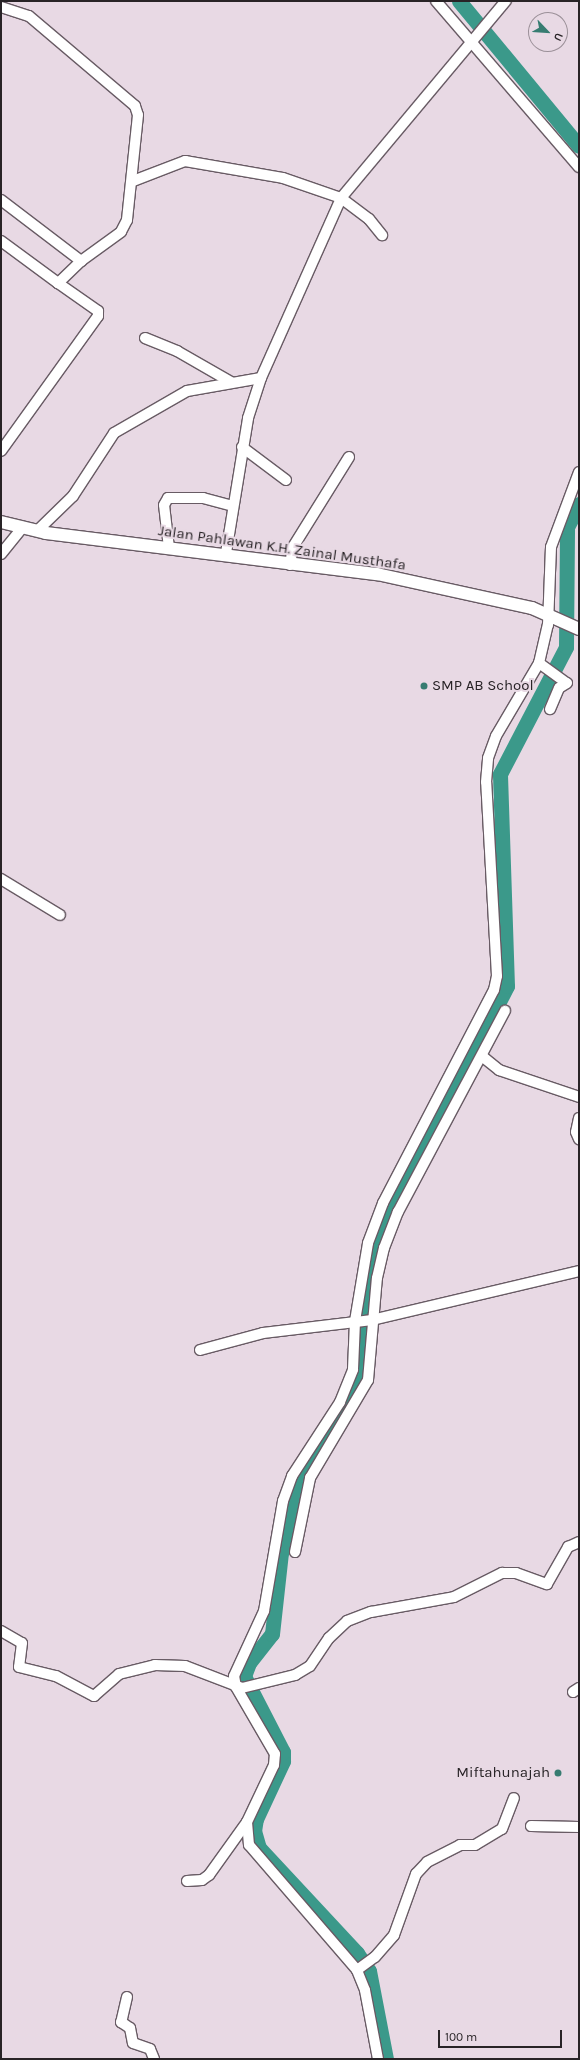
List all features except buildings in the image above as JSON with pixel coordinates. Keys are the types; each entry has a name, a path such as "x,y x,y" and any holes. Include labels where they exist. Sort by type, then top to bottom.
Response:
{"street":[{"path":"436,1 473,41 579,167"},
{"path":"226,553 242,447 261,378 341,198 506,1"},
{"path":"1,7 29,16 135,106 138,115 133,181 121,232 81,261 58,283"},
{"path":"133,181 173,164 195,161 283,178 341,198 369,219 382,235"},
{"path":"1,200 81,261"},
{"path":"1,241 98,311 97,321 1,450"},
{"path":"145,338 177,351 230,382"},
{"path":"37,531 74,496 114,433 187,391 230,382 261,378"},
{"path":"242,447 286,480"},
{"path":"290,565 293,547 349,457"},
{"path":"187,1881 202,1880 209,1875 247,1822 274,1765 275,1754 235,1669 258,1631 264,1612 283,1501 298,1463 348,1383 357,1348 358,1321 368,1243 382,1203 472,1041 497,976 486,782 488,758 496,736 539,663 552,616 551,547 577,477"},
{"path":"169,548 164,505 168,498 203,498 232,506"},
{"name":"Jalan Pahlawan K.H. Zainal Musthafa","path":"1,522 37,531 169,548 226,553 290,565 378,574 513,602 552,616 578,629"},
{"path":"1,554 23,527"},
{"path":"539,663 567,683 559,688 550,709"},
{"path":"1,879 60,915"},
{"path":"295,1552 308,1482 368,1380 377,1278 384,1248 398,1212 505,1011"},
{"path":"472,1041 485,1051 499,1070 579,1097"},
{"path":"579,1118 576,1132 579,1139"},
{"path":"200,1350 263,1333 374,1319 579,1271"},
{"path":"1,1631 22,1643 18,1667 56,1676 94,1696 119,1674 155,1665 185,1666 243,1686 295,1675 310,1666 329,1638 347,1621 371,1612 454,1597 502,1573 516,1573 547,1584 568,1547 579,1542"},
{"path":"359,1968 369,1962 394,1935 416,1874 427,1862 460,1845 475,1845 502,1829 514,1798"},
{"path":"247,1822 247,1836 254,1853 359,1968 365,1990 378,2059"},
{"path":"532,1826 579,1827"},
{"path":"127,1997 121,2022 130,2028 133,2044 150,2049 154,2059"}],"waterway":[{"path":"459,1 579,146"},
{"path":"386,2059 369,1971 357,1953 259,1848 254,1831 256,1819 283,1761 283,1752 244,1676 249,1663 272,1634 281,1553 300,1475 361,1380 373,1249 507,986 500,774 566,647 567,527 579,504"}],"place":[{"name":"SMP AB School","path":"424,686"},
{"name":"Miftahunajah","path":"558,1773"}]}
